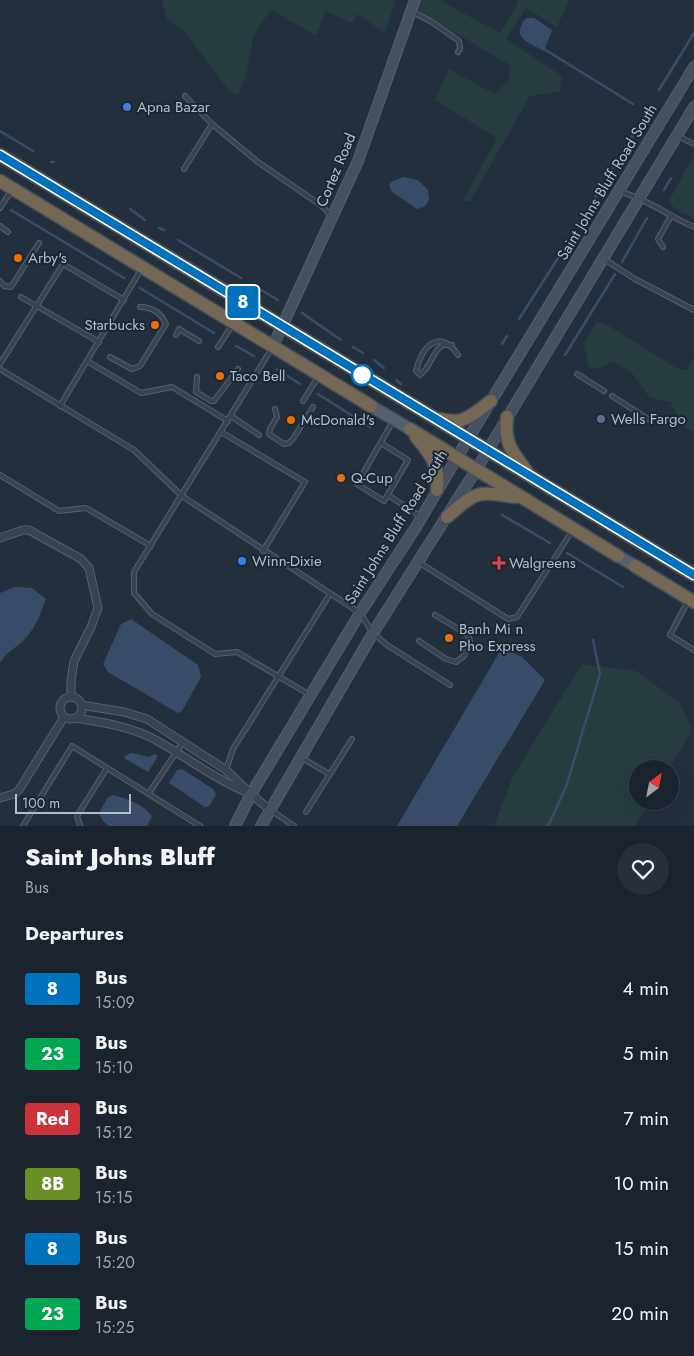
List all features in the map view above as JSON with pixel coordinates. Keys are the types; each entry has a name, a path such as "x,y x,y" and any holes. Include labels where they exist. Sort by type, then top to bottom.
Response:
{"highway":[{"path":"0,155 694,575"},
{"path":"12,188 26,171"},
{"path":"0,181 371,406"},
{"path":"434,418 455,421 462,419 491,401"},
{"path":"507,417 506,440 530,476"},
{"path":"410,429 618,556"},
{"path":"410,429 436,465 438,473 437,490"},
{"path":"447,517 468,499 478,494 488,492 524,498"},
{"path":"635,566 691,601"}],"main road":[{"name":"Cortez Road","path":"273,346 358,161 415,0"},
{"name":"Saint Johns Bluff Road South","path":"236,826 251,794 360,613 422,517 456,457 694,67"},
{"path":"261,826 373,633 476,470 638,197 694,107"},
{"path":"371,406 410,429"},
{"path":"618,556 635,566"}],"street":[{"path":"0,538 23,530 29,530 81,559 89,568 98,608 74,661 71,680 72,697"},
{"path":"76,718 81,712 81,705 78,700 72,697 65,699 60,704 60,712 64,717 125,727 149,737 227,784 251,794"},
{"path":"81,705 124,712 147,719 226,770 270,810"},
{"path":"0,798 14,794 19,790 64,717"}],"lane":[{"path":"411,12 432,22 459,41 460,49 458,52"},
{"path":"185,96 212,124 258,162 322,206 332,217"},
{"path":"184,169 212,124"},
{"path":"676,135 694,144"},
{"path":"0,208 12,188"},
{"path":"618,192 638,197 694,227"},
{"path":"663,247 658,239 671,216"},
{"path":"0,226 8,232"},
{"path":"0,281 4,286 11,287 39,242"},
{"path":"602,258 635,279 694,310"},
{"path":"0,364 63,264 124,300"},
{"path":"60,406 143,267"},
{"path":"21,297 99,342"},
{"path":"110,357 132,370 140,366 166,324 161,314 148,307 140,307"},
{"path":"218,347 233,322"},
{"path":"176,335 179,329 199,341"},
{"path":"452,345 443,345 420,375 416,371 417,365 428,346 433,342 441,341 452,345 458,355"},
{"path":"273,346 222,432 134,572 134,593 152,614 215,654 237,652 310,696"},
{"path":"87,361 141,393 172,387 228,421"},
{"path":"0,369 134,450 182,496 360,613 373,633 387,645 450,685"},
{"path":"197,377 196,392 214,401 238,369"},
{"path":"303,401 319,374"},
{"path":"577,374 604,391"},
{"path":"612,396 648,419"},
{"path":"276,409 277,417 269,434 284,444 289,443 313,407"},
{"path":"231,416 259,435"},
{"path":"381,443 408,460 384,501 357,484 394,420"},
{"path":"222,432 305,482 263,551"},
{"path":"0,475 58,511 86,508 151,546"},
{"path":"388,495 422,517"},
{"path":"418,562 508,618 517,617 573,529"},
{"path":"226,770 234,749 330,594"},
{"path":"691,601 670,635 694,650"},
{"path":"419,641 446,659 456,662 464,656 470,641 467,634 435,615"},
{"path":"306,812 352,739"},
{"path":"149,793 183,742"},
{"path":"24,826 72,746 200,826"},
{"path":"300,757 329,774"},
{"path":"80,826 78,816 107,768"},
{"path":"270,810 294,826"}],"green space":[{"path":"162,0 395,1 385,33 357,14 352,23 326,11 316,36 271,9 254,35 245,79 238,96 228,90 186,33 167,19"},
{"path":"423,0 439,0 500,33 518,3 517,0 569,0 557,27 526,8 506,39 562,76 560,91 530,96 470,201 462,202 497,138 435,100 449,69 494,94 508,81 511,66 419,11"},
{"path":"692,158 694,158 694,218 675,209 669,201"},
{"path":"597,322 609,326 678,369 687,370 694,357 693,432 681,425 671,402 650,398 632,373 614,362 597,369 589,367 584,343"},
{"path":"582,664 636,671 681,704 692,731 674,760 629,760 629,810 645,810 635,826 494,826 513,776"}],"water":[{"path":"526,18 534,18 552,30 544,51 527,42 520,35 520,30"},
{"path":"403,177 418,180 428,190 429,200 424,207 417,209 392,192 389,185 391,182"},
{"path":"15,587 32,588 46,599 31,631 0,663 0,593"},
{"path":"131,619 198,665 201,677 182,711 178,713 108,672 103,664 121,624"},
{"path":"502,648 522,657 545,680 457,826 397,826"},
{"path":"133,753 148,757 155,754 158,756 148,772 124,758 128,754"},
{"path":"182,769 213,789 216,795 209,806 205,807 169,783 177,770"},
{"path":"113,795 144,808 152,816 147,826 109,826 104,822 99,814 107,798"}],"waterway":[{"path":"659,90 694,33"},
{"path":"544,49 633,104"},
{"path":"621,155 651,105"},
{"path":"0,131 33,151"},
{"path":"608,177 615,165"},
{"path":"664,190 671,178"},
{"path":"592,203 600,190"},
{"path":"130,209 145,220"},
{"path":"11,210 124,278"},
{"path":"622,262 647,218"},
{"path":"577,227 582,219"},
{"path":"159,228 164,230"},
{"path":"178,240 241,278"},
{"path":"519,319 562,252"},
{"path":"565,355 615,274"},
{"path":"256,287 278,300"},
{"path":"140,288 214,333"},
{"path":"302,313 341,340"},
{"path":"502,344 507,336"},
{"path":"236,346 254,356"},
{"path":"353,347 363,353"},
{"path":"374,360 384,368"},
{"path":"277,369 300,384"},
{"path":"396,380 401,384"},
{"path":"318,394 370,427"},
{"path":"502,515 550,543"},
{"path":"567,553 623,587"},
{"path":"548,826 566,787 600,674 593,640"}],"bus line":[{"name":"8","path":"0,155 694,575"}],"place":[{"name":"Apna Bazar","path":"127,107"},
{"name":"Arby's","path":"18,258"},
{"name":"Starbucks","path":"155,325"},
{"name":"Taco Bell","path":"220,376"},
{"name":"Wells Fargo","path":"601,419"},
{"name":"McDonald's","path":"291,420"},
{"name":"Q-Cup","path":"341,478"},
{"name":"Winn-Dixie","path":"242,561"},
{"name":"Walgreens","path":"499,563"},
{"name":"Banh Mi n Pho Express","path":"449,638"}]}
